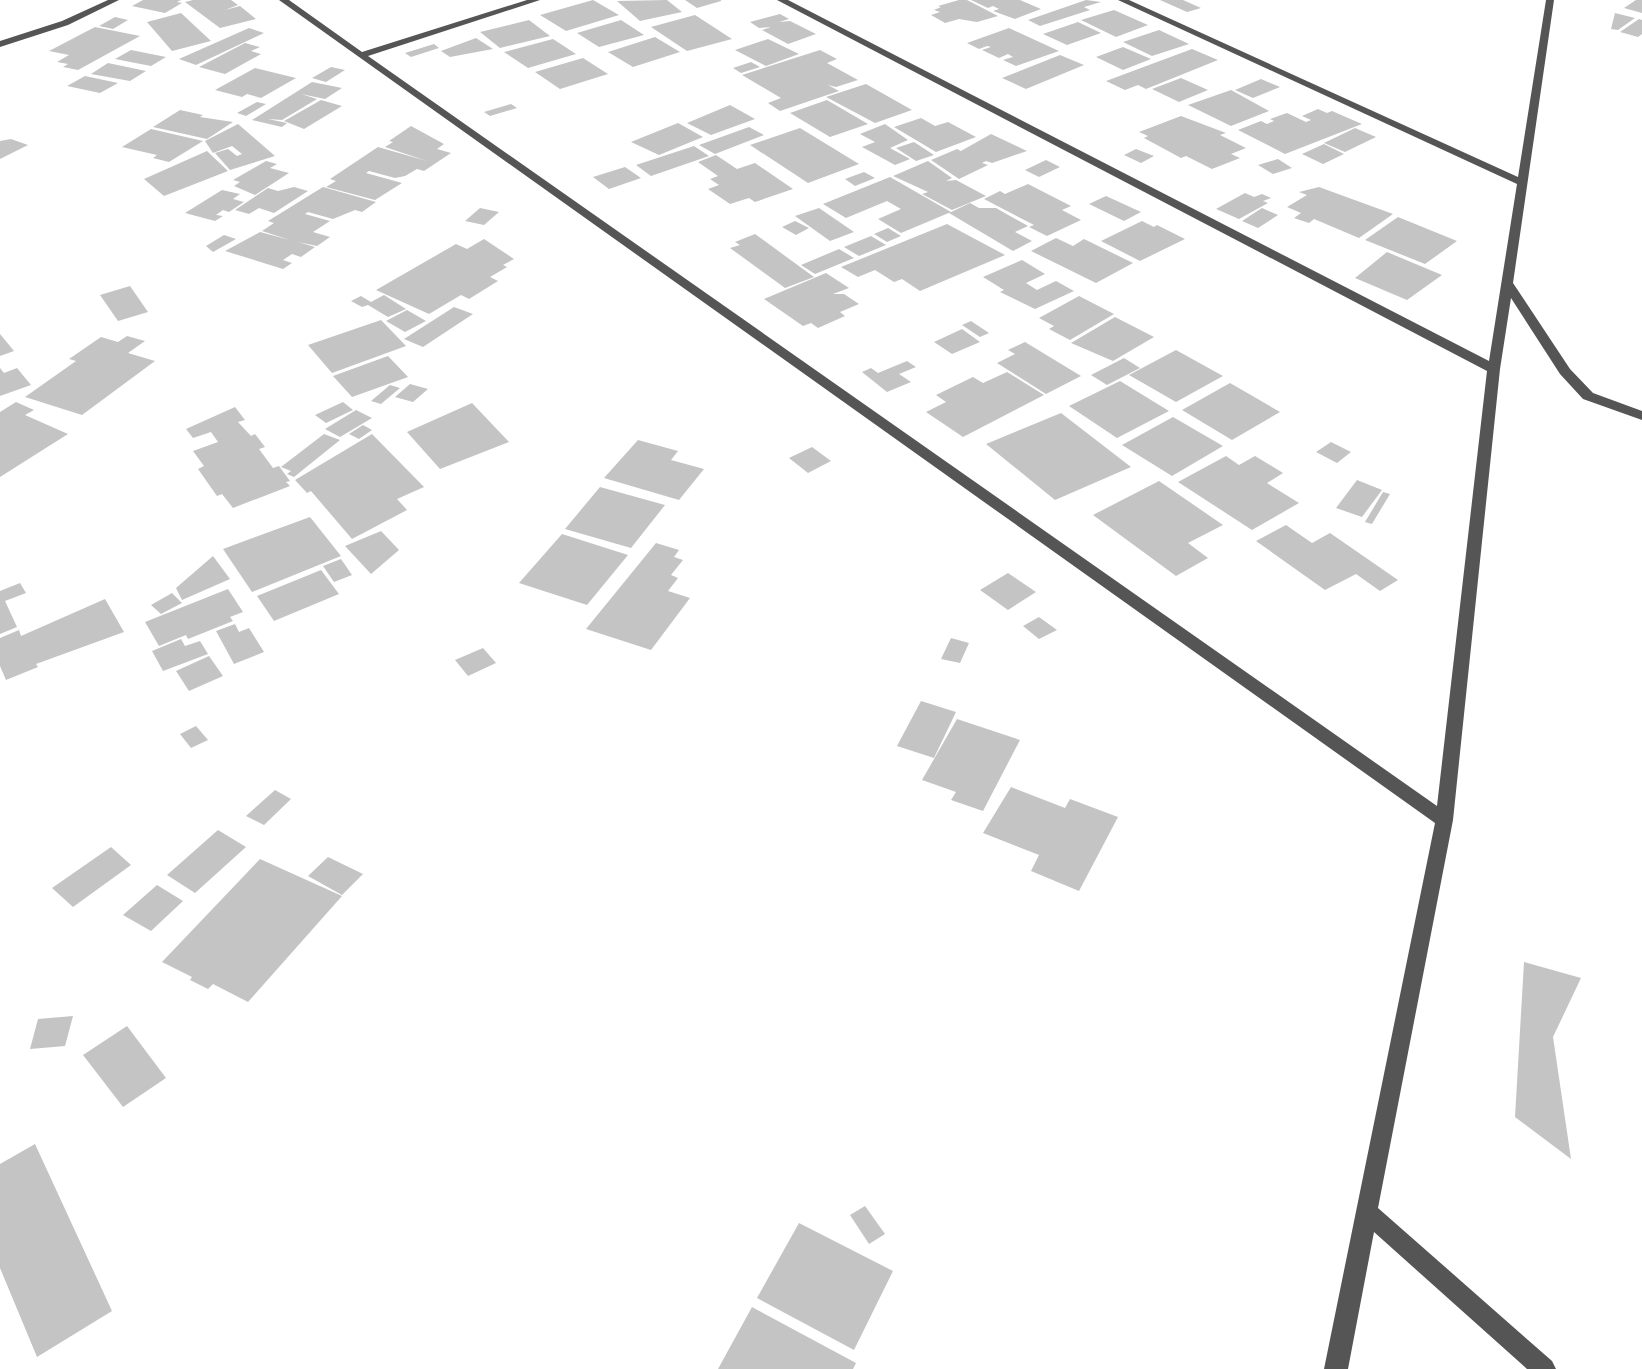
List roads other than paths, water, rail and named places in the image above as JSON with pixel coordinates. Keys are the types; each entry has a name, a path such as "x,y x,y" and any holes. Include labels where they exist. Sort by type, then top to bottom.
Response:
{"street":[{"path":"0,44 65,23 115,0"},
{"path":"283,0 1444,820"},
{"path":"361,55 536,0"},
{"path":"781,0 1494,369"},
{"path":"1122,0 1523,183"},
{"path":"1336,1369 1444,820 1494,369 1550,0"},
{"path":"1507,283 1565,371 1588,396 1642,416"},
{"path":"1366,1211 1544,1369"}]}
